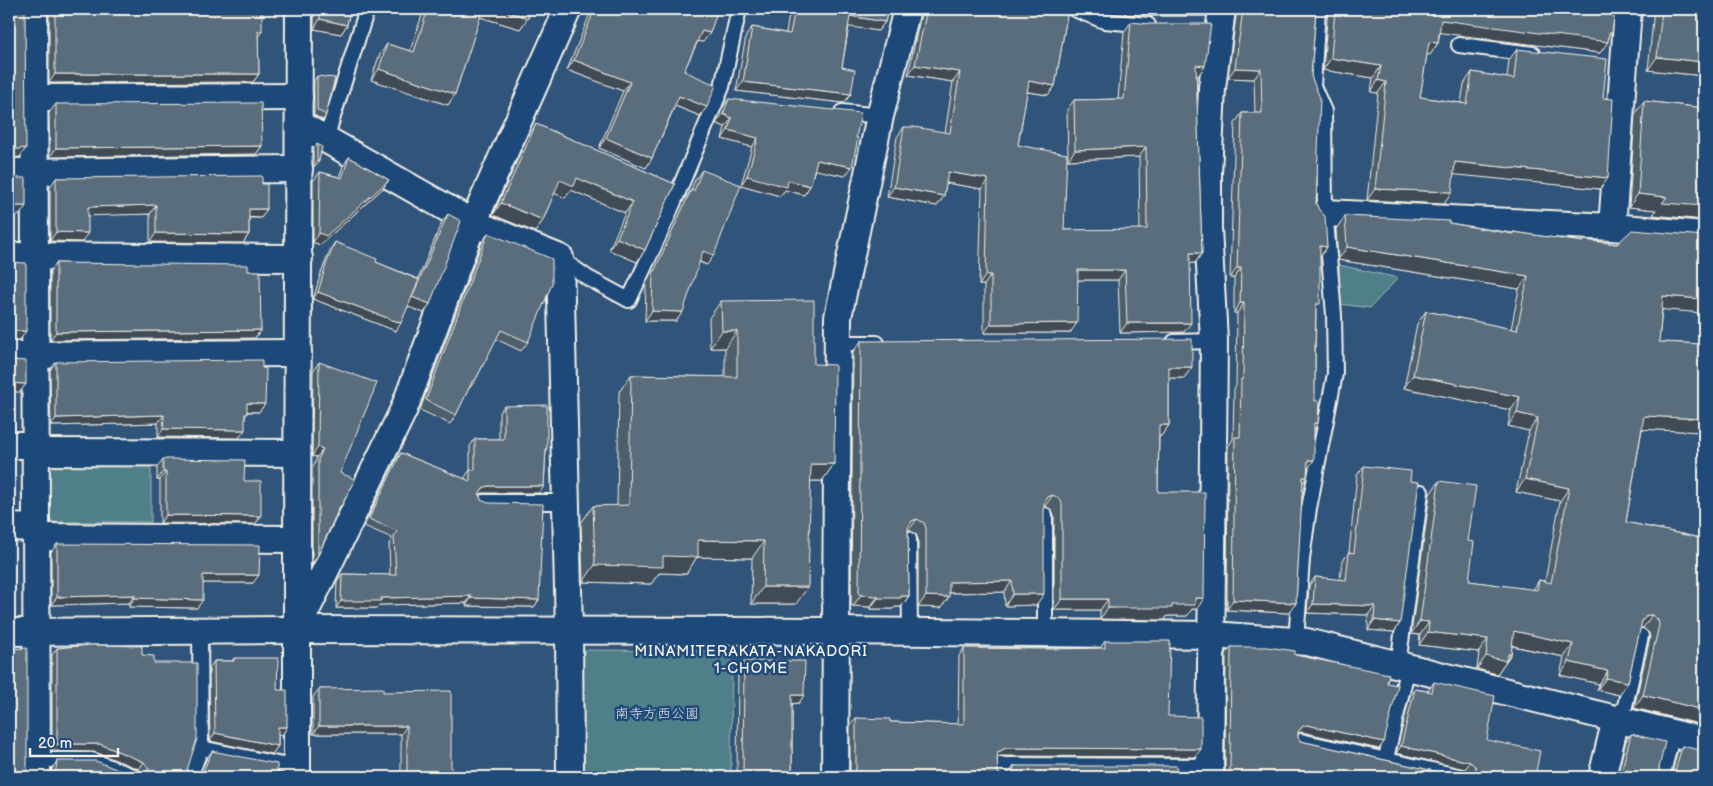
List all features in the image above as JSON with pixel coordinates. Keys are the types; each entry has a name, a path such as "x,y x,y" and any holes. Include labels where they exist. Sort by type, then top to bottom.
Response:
{"street":[{"path":"34,9 37,769"},
{"path":"297,773 299,9"},
{"path":"296,630 404,410 473,223 522,124 568,9"},
{"path":"835,777 838,317 880,116 907,9"},
{"path":"1612,227 1619,64 1628,9"},
{"path":"1210,772 1214,341 1208,228 1208,174 1217,20"},
{"path":"34,98 299,97"},
{"path":"299,124 473,223 560,258 570,630 570,777"},
{"path":"9,172 299,169"},
{"path":"1325,212 1612,227 1704,235"},
{"path":"9,256 299,258"},
{"path":"9,355 298,353"},
{"path":"9,445 35,448 297,453"},
{"path":"9,528 35,532 297,539"},
{"path":"9,632 570,630 1212,635 1306,642 1704,741"},
{"path":"1602,777 1616,719"}],"lane":[{"path":"326,139 367,9"},
{"path":"560,258 588,278 628,300 665,223 673,189 722,99 722,87 739,9"},
{"path":"1074,9 1104,21 1162,25"},
{"path":"1296,641 1302,560 1309,508 1335,374 1334,315 1325,212 1324,111 1313,86 1318,9"},
{"path":"1459,45 1546,55"},
{"path":"832,110 880,116"},
{"path":"1165,342 1214,341"},
{"path":"838,343 888,343"},
{"path":"1386,758 1403,666 1421,492"},
{"path":"483,502 566,502"},
{"path":"1045,515 1045,633"},
{"path":"910,539 910,632"},
{"path":"190,777 201,748 200,631"},
{"path":"1616,719 1626,706 1641,636"},
{"path":"1662,777 1673,732"},
{"path":"1301,741 1386,758 1463,777"},
{"path":"201,748 297,773"},
{"path":"37,769 92,760 135,777"},
{"path":"1000,777 1000,765 1210,772"}],"green space":[{"path":"1339,265 1398,278 1370,308 1340,304"},
{"path":"151,455 151,522 52,522 42,513 43,463"},
{"name":"南寺方西公園","path":"583,650 732,651 731,777 581,777"}],"building":[{"path":"9,9 25,9 26,148 9,150"},
{"path":"55,9 262,9 262,31 258,31 259,74 55,74"},
{"path":"320,9 350,9 347,25 320,19"},
{"path":"428,9 483,9 455,94 379,69 387,44 414,52"},
{"path":"498,9 531,9 528,18"},
{"path":"595,9 718,9 710,33 702,31 684,71 716,85 707,107 679,96 652,158 606,138 630,82 574,60"},
{"path":"795,9 888,9 885,22 850,16 842,67 855,70 851,94 743,82 752,27 790,34"},
{"path":"927,9 1068,9 1055,86 1029,81 1018,145 1067,154 1064,230 1147,229 1146,147 1075,150 1074,100 1124,99 1131,22 1150,24 1211,24 1205,66 1196,65 1202,253 1190,253 1191,323 1127,323 1125,270 1078,270 1077,323 991,324 991,275 986,275 988,179 948,172 944,196 894,187 904,127 950,133 960,72 915,65"},
{"path":"1243,9 1316,9 1311,76 1320,98 1316,205 1325,216 1327,247 1320,246 1320,304 1316,304 1315,347 1315,401 1319,401 1318,423 1314,423 1314,460 1308,460 1307,477 1303,477 1296,603 1233,600 1235,437 1240,437 1241,379 1243,379 1244,303 1240,303 1241,268 1237,268 1242,113 1262,113 1261,69 1235,68"},
{"path":"1335,9 1615,9 1612,33 1609,33 1608,42 1441,20 1438,43 1429,42 1420,97 1467,104 1472,72 1514,79 1517,49 1607,59 1603,98 1613,99 1608,178 1455,162 1452,192 1375,189 1386,82 1378,80 1381,66 1331,58"},
{"path":"1662,9 1704,9 1704,62 1657,57"},
{"path":"317,76 335,78 326,115 317,110"},
{"path":"729,99 861,113 852,167 817,160 810,186 788,180 787,187 747,176 758,138 728,130 732,118 723,114"},
{"path":"1644,101 1704,108 1704,206 1662,203 1667,197 1638,194"},
{"path":"261,103 262,146 56,148 56,104"},
{"path":"536,124 675,184 645,250 617,238 633,202 577,178 574,186 560,180 543,220 501,203"},
{"path":"317,144 322,147 319,161 317,161"},
{"path":"349,157 389,180 326,236 319,233 320,172 342,178"},
{"path":"702,170 741,185 714,255 703,251 683,312 652,311 653,274 691,190 694,191"},
{"path":"262,176 262,184 267,184 267,209 249,209 249,234 156,233 156,205 88,207 88,233 56,232 56,178"},
{"path":"9,177 26,178 26,206 9,206"},
{"path":"448,214 461,221 430,304 412,297"},
{"path":"1345,216 1449,221 1449,223 1513,234 1513,232 1583,242 1583,240 1617,244 1632,230 1704,236 1704,299 1663,296 1659,342 1704,344 1704,419 1644,416 1626,522 1704,539 1704,710 1643,695 1659,625 1658,620 1652,615 1647,615 1642,621 1628,682 1606,678 1608,671 1569,662 1573,644 1514,631 1511,654 1508,654 1506,661 1486,656 1488,639 1428,632 1429,622 1420,621 1439,481 1476,486 1468,541 1474,542 1469,581 1537,590 1539,580 1551,583 1569,488 1525,479 1538,418 1517,413 1520,397 1413,375 1426,311 1517,330 1528,276 1347,247"},
{"path":"488,233 552,259 552,284 528,342 501,330 456,415 426,400"},
{"path":"335,242 377,259 376,262 419,280 401,323 318,292"},
{"path":"9,262 26,263 26,331 9,333"},
{"path":"56,263 248,265 248,271 260,271 261,330 56,332"},
{"path":"814,300 814,364 835,365 834,464 811,464 808,587 763,587 764,541 698,540 698,557 663,556 663,567 595,565 593,506 629,505 631,375 737,377 737,331 722,331 721,301"},
{"path":"1192,339 1192,367 1169,367 1169,425 1159,425 1158,492 1205,492 1204,598 1195,598 1195,605 1172,605 1172,608 1108,608 1108,599 1062,599 1062,504 1060,499 1053,495 1048,497 1044,504 1044,594 1013,594 1012,581 949,582 949,597 926,596 926,528 924,523 917,519 912,521 908,528 909,596 878,598 878,596 859,594 861,341"},
{"path":"9,360 26,361 26,384 9,383"},
{"path":"262,360 262,368 266,368 265,404 247,403 245,430 163,429 164,415 56,418 56,362"},
{"path":"319,362 377,383 340,473 355,479 340,506 318,555 318,460 323,449 318,447"},
{"path":"547,405 547,448 544,486 488,486 483,488 479,494 481,500 488,503 543,504 539,600 471,598 471,596 381,598 381,601 341,601 342,574 396,575 394,537 397,531 369,519 401,453 470,481 470,470 475,470 475,439 504,439 504,406"},
{"path":"163,459 245,460 244,481 261,481 261,516 166,515 166,472 163,472"},
{"path":"1364,466 1411,471 1410,481 1419,482 1400,623 1374,620 1375,606 1313,604 1315,577 1346,580 1349,552 1354,553"},
{"path":"57,544 260,545 259,575 203,575 203,600 134,598 135,595 57,597"},
{"path":"1105,641 1170,641 1168,716 1201,717 1201,749 1006,748 998,752 997,757 998,773 1005,777 852,777 856,769 856,718 890,719 890,722 964,724 964,648 1105,648"},
{"path":"91,645 142,646 142,655 154,656 154,663 197,663 197,739 187,770 191,777 145,777 149,769 144,762 100,744 57,744 57,648"},
{"path":"1231,647 1267,647 1295,651 1295,655 1389,674 1387,683 1398,685 1384,742 1307,725 1303,726 1298,732 1300,741 1461,777 1227,777 1230,770"},
{"path":"27,648 27,770 29,777 9,777 9,649"},
{"path":"234,658 278,658 277,690 287,690 287,727 278,727 278,746 215,733 214,661 234,661"},
{"path":"744,661 805,661 804,695 792,695 792,777 743,777"},
{"path":"1434,682 1495,696 1487,740 1540,751 1535,777 1472,777 1476,772 1476,767 1470,762 1401,746 1415,689 1432,692"},
{"path":"383,688 383,692 451,691 451,777 407,777 407,726 319,726 319,689"},
{"path":"1631,734 1665,742 1659,768 1661,776 1664,777 1620,777"},
{"path":"1682,746 1700,750 1700,753 1704,754 1704,777 1669,777 1673,776 1675,772"},
{"path":"212,751 277,764 276,777 199,777"},
{"path":"57,761 96,761 136,777 55,777"},
{"path":"1014,766 1177,766 1178,777 1006,777 1013,774"}],"district":[{"name":"MINAMITERAKATA-NAKADORI 1-CHOME","path":"751,660"}]}
